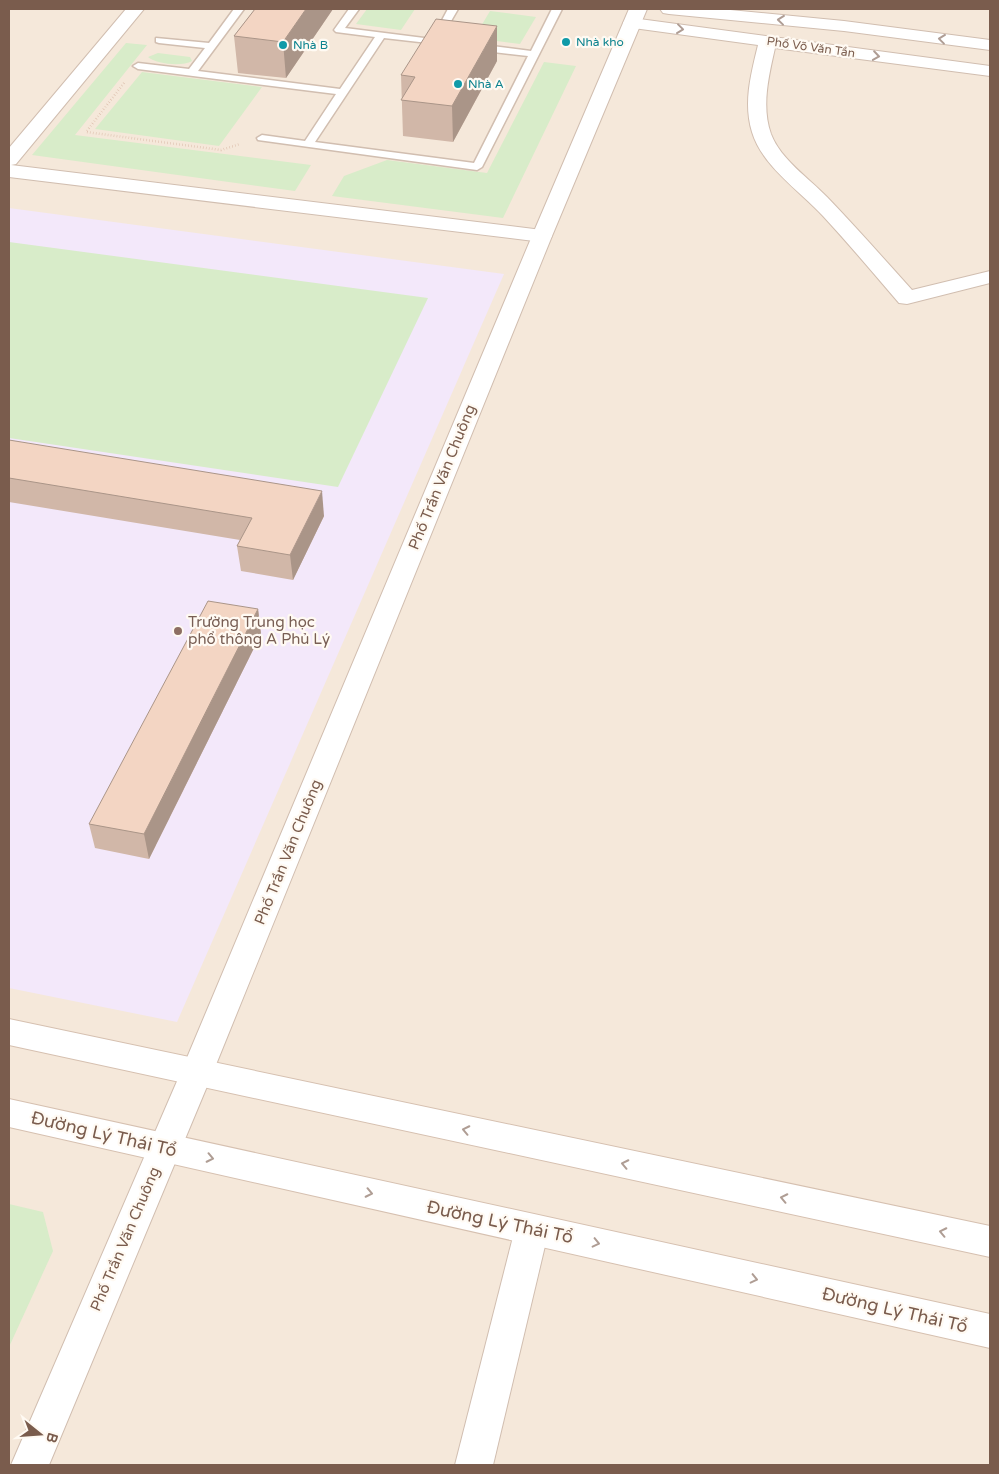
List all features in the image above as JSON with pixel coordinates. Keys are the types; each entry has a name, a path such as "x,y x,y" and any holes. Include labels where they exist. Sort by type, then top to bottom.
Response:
{"street":[{"path":"9,160 135,9"},
{"name":"Phố Võ Văn Tần","path":"669,9 844,26 990,45"},
{"path":"844,26 850,9"},
{"name":"Phố Võ Văn Tần","path":"635,16 768,41 990,71"},
{"name":"Phố Trần Văn Chuông","path":"30,1465 197,1072 542,236 635,16"},
{"path":"768,41 759,79 757,113 762,134 771,152 819,200 907,298 990,277"},
{"path":"9,171 542,236"},
{"path":"9,1032 990,1242"},
{"name":"Đường Lý Thái Tổ","path":"9,1113 990,1331"},
{"path":"474,1465 532,1229"}],"lane":[{"path":"190,73 239,9"},
{"path":"354,9 339,30 452,44"},
{"path":"433,42 453,9"},
{"path":"262,138 477,167 557,9"},
{"path":"308,144 381,35"},
{"path":"159,40 210,46"},
{"path":"470,46 534,54"},
{"path":"138,66 343,92"}],"path":[{"path":"138,66 86,132 221,150 262,138"}],"shaded area":[{"path":"9,9 990,9 990,1465 9,1465"},
{"name":"Trường Trung học phổ thông A Phủ Lý","path":"9,208 504,274 177,1022 9,988"}],"green space":[{"path":"367,9 415,9 401,30 356,24"},
{"path":"490,11 536,17 520,44 474,38"},
{"path":"126,43 147,45 75,135 311,165 295,191 32,155"},
{"path":"158,53 190,57 192,61 182,64 169,64 148,57"},
{"path":"544,62 576,66 503,218 332,196 344,176 387,160 487,173"},
{"path":"142,72 262,87 219,146 95,129"},
{"path":"9,242 428,298 338,487 9,438"},
{"path":"9,1204 43,1212 53,1251 9,1347"}],"building":[{"path":"255,9 306,9 283,42 234,36"},
{"path":"436,19 497,26 452,106 401,100 415,77 401,75"},
{"path":"9,440 322,491 290,555 237,546 252,518 9,478"},
{"path":"208,601 258,609 144,834 89,824"}],"place":[{"name":"Nhà kho","path":"566,42"},
{"name":"Nhà B","path":"283,45"},
{"name":"Nhà A","path":"458,84"},
{"name":"Trường Trung học phổ thông A Phủ Lý","path":"178,631"}]}
